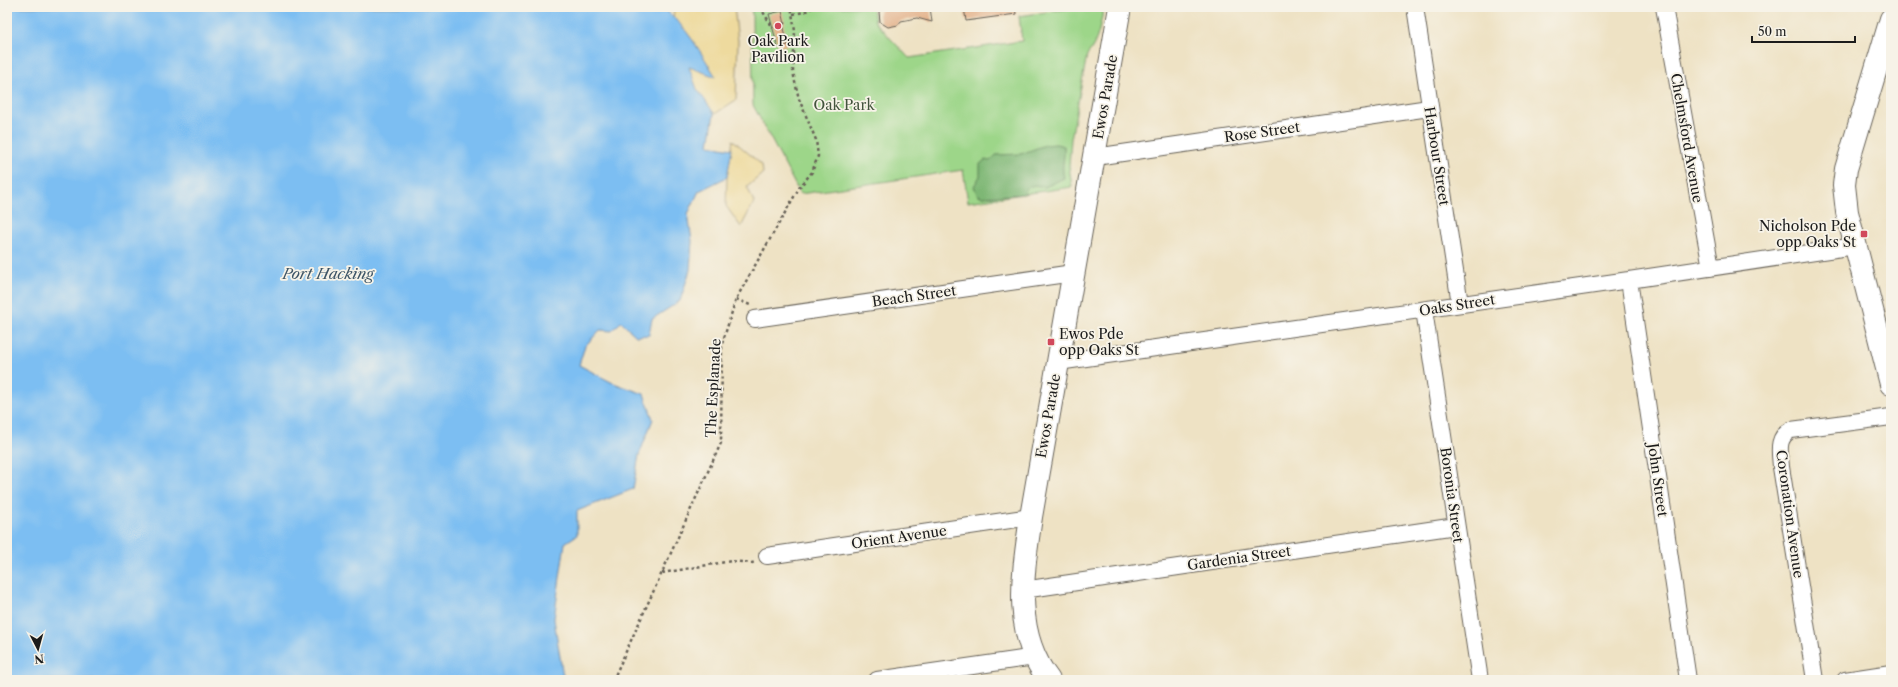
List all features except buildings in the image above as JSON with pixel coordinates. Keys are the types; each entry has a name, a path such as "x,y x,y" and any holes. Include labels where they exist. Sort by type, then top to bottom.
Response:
{"street":[{"name":"Ewos Parade","path":"1049,680 1035,657 1025,625 1022,590 1031,517 1120,7"},
{"name":"Harbour Street","path":"1415,7 1429,108 1460,304"},
{"name":"Chelmsford Avenue","path":"1664,7 1711,268"},
{"path":"1891,19 1845,175 1846,203 1855,246 1891,384"},
{"name":"Rose Street","path":"1095,157 1429,108"},
{"name":"Oaks Street","path":"1058,362 1424,310 1855,246"},
{"name":"Beach Street","path":"755,319 1073,273"},
{"name":"John Street","path":"1629,280 1688,680"},
{"name":"Boronia Street","path":"1424,310 1480,680"},
{"name":"Coronation Avenue","path":"1814,680 1781,467 1779,443 1785,433 1791,430 1891,417"},
{"name":"Orient Avenue","path":"767,556 1031,517"},
{"name":"Gardenia Street","path":"1022,590 1456,526"},
{"path":"878,680 1035,657"},
{"path":"1845,680 1891,673"}],"path":[{"path":"760,7 772,28"},
{"name":"The Esplanade","path":"613,680 720,443 722,344 736,299 799,188 812,172 818,156 816,140 799,99 795,82 793,71 795,31 793,14 790,7"},
{"path":"793,14 804,12 814,7"},
{"path":"661,573 731,561 752,563 767,556"}],"green space":[{"name":"Oak Park","path":"750,7 873,7 875,22 909,58 1022,41 1019,16 1080,7 1104,7 1097,38 1087,55 1071,139 1069,166 1072,187 968,202 963,170 800,194 753,105 752,13"},
{"path":"1056,144 1064,146 1064,178 1045,187 1035,185 1027,188 1024,194 982,197 977,194 974,186 980,176 980,164 985,160 990,161 996,155 1021,154 1045,145"}],"sand":[{"path":"674,7 734,7 738,41 736,100 707,119 672,35"},
{"path":"733,140 762,165 763,173 747,187 754,202 741,227 726,206 727,177"}],"water":[{"name":"Port Hacking","path":"7,7 662,7 671,14 686,31 716,77 689,67 697,89 714,113 709,145 732,149 727,177 699,191 688,214 692,241 690,270 680,301 652,319 649,335 636,336 621,322 612,331 600,330 585,346 579,365 611,382 644,394 653,419 639,455 633,489 577,511 577,535 565,543 554,619 563,676 559,680 7,680"}],"place":[{"name":"Oak Park Pavilion","path":"778,26"},
{"name":"Nicholson Pde opp Oaks St","path":"1864,234"},
{"name":"Ewos Pde opp Oaks St","path":"1051,342"}]}
